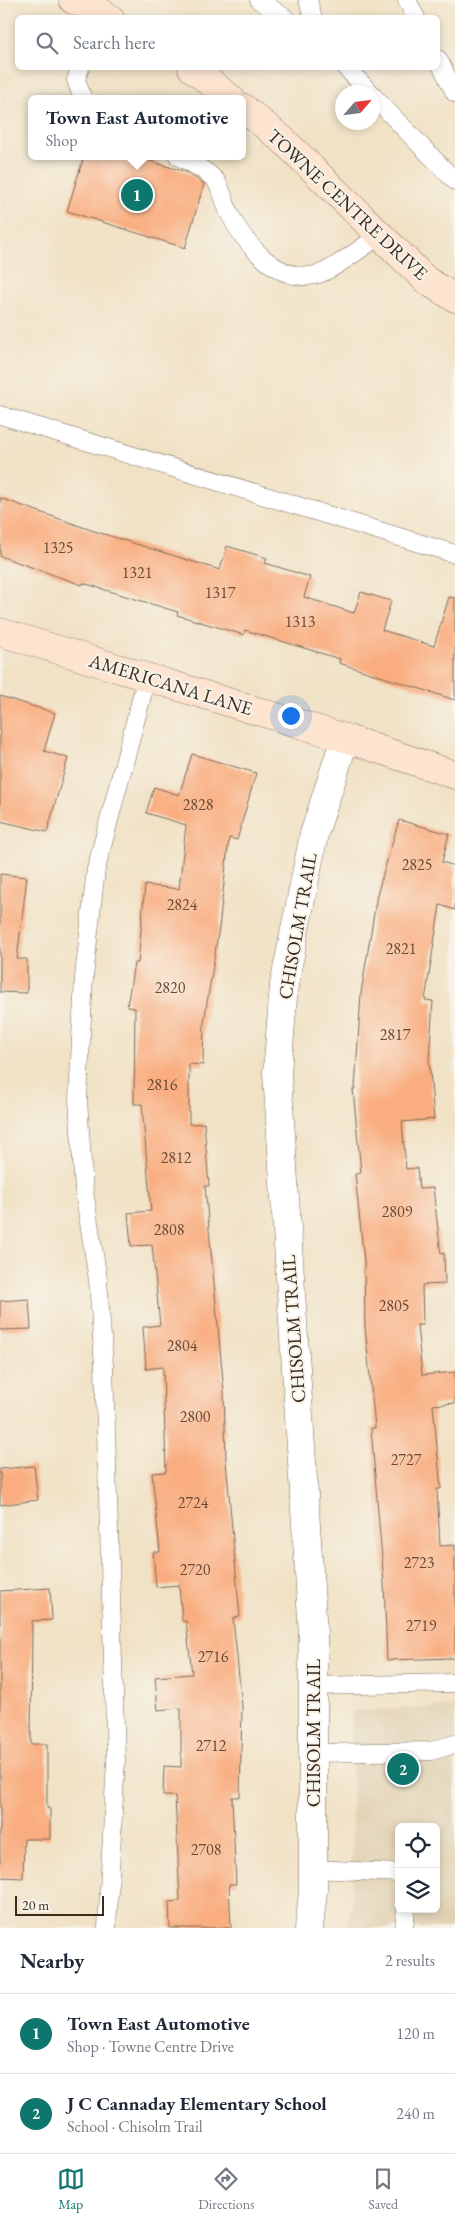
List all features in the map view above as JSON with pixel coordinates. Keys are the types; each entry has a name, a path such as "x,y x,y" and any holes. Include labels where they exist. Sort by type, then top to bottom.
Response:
{"street":[{"path":"73,0 104,12"},
{"path":"195,70 226,95"},
{"name":"TOWNE CENTRE DRIVE","path":"246,110 284,141 427,281 455,298"},
{"name":"AMERICANA LANE","path":"0,632 345,738 455,775"},
{"name":"CHISOLM TRAIL","path":"309,1928 313,1869 313,1634 277,1073 284,985 314,834 345,738"}],"lane":[{"path":"259,0 280,15"},
{"path":"308,0 313,15"},
{"path":"407,0 414,15"},
{"path":"440,63 455,93"},
{"path":"79,70 76,80 82,95"},
{"path":"348,70 363,85"},
{"path":"380,104 455,181"},
{"path":"185,160 199,168 216,182 229,212 244,239 270,265 300,276 320,274 380,235"},
{"path":"0,415 455,554"},
{"path":"107,1928 116,1760 104,1366 98,1280 84,1191 78,1100 84,977 96,869 147,677"},
{"path":"313,1686 455,1684"},
{"path":"313,1753 431,1751 455,1744"},
{"path":"313,1869 395,1873"},
{"path":"404,1928 406,1913"}],"shaded area":[{"path":"455,1706 455,1928 348,1928 352,1902 352,1711"}],"building":[{"path":"83,160 147,160 186,172 204,184 185,248 67,211"},
{"path":"0,498 94,531 220,570 227,546 267,558 265,563 310,577 304,597 354,613 361,592 391,601 382,630 434,646 449,597 455,598 455,700 339,663 340,659 245,630 244,635 177,615 178,612 83,583 82,585 0,556"},
{"path":"0,696 55,713 44,751 68,758 47,832 0,821"},
{"path":"192,754 256,773 237,840 229,838 219,928 204,1022 203,1065 189,1064 189,1124 204,1123 209,1186 205,1186 224,1392 226,1461 240,1617 233,1618 242,1706 240,1797 232,1797 236,1884 229,1884 231,1928 170,1928 169,1902 180,1901 175,1796 163,1796 164,1766 181,1767 181,1708 158,1710 155,1677 192,1674 186,1621 182,1621 179,1585 156,1587 153,1552 160,1552 152,1473 166,1472 163,1367 146,1369 143,1327 160,1325 152,1245 131,1246 128,1213 151,1211 142,1104 134,1104 135,1008 127,1007 134,963 138,963 145,885 179,889 186,825 146,813 154,787 179,795"},
{"path":"399,820 449,834 442,862 455,866 455,910 440,905 425,1000 433,1001 429,1060 434,1119 402,1122 406,1169 417,1168 419,1189 433,1188 441,1254 444,1253 445,1284 422,1285 423,1325 417,1325 422,1375 455,1372 455,1403 433,1405 441,1489 437,1489 440,1546 455,1545 455,1658 387,1660 384,1583 371,1428 375,1428 365,1327 364,1261 355,1174 361,1173 353,1089 355,1089 361,993 377,895"},
{"path":"0,874 27,877 17,959 27,959 27,993 0,992"},
{"path":"29,1299 31,1329 0,1330 0,1301"},
{"path":"34,1466 38,1500 0,1505 0,1469"},
{"path":"50,1588 52,1620 32,1621 31,1744 47,1744 47,1808 50,1809 50,1839 24,1839 23,1878 0,1877 0,1591"}],"place":[{"name":"Town East Automotive","path":"137,195"},
{"name":"J C Cannaday Elementary School","path":"403,1769"}]}
